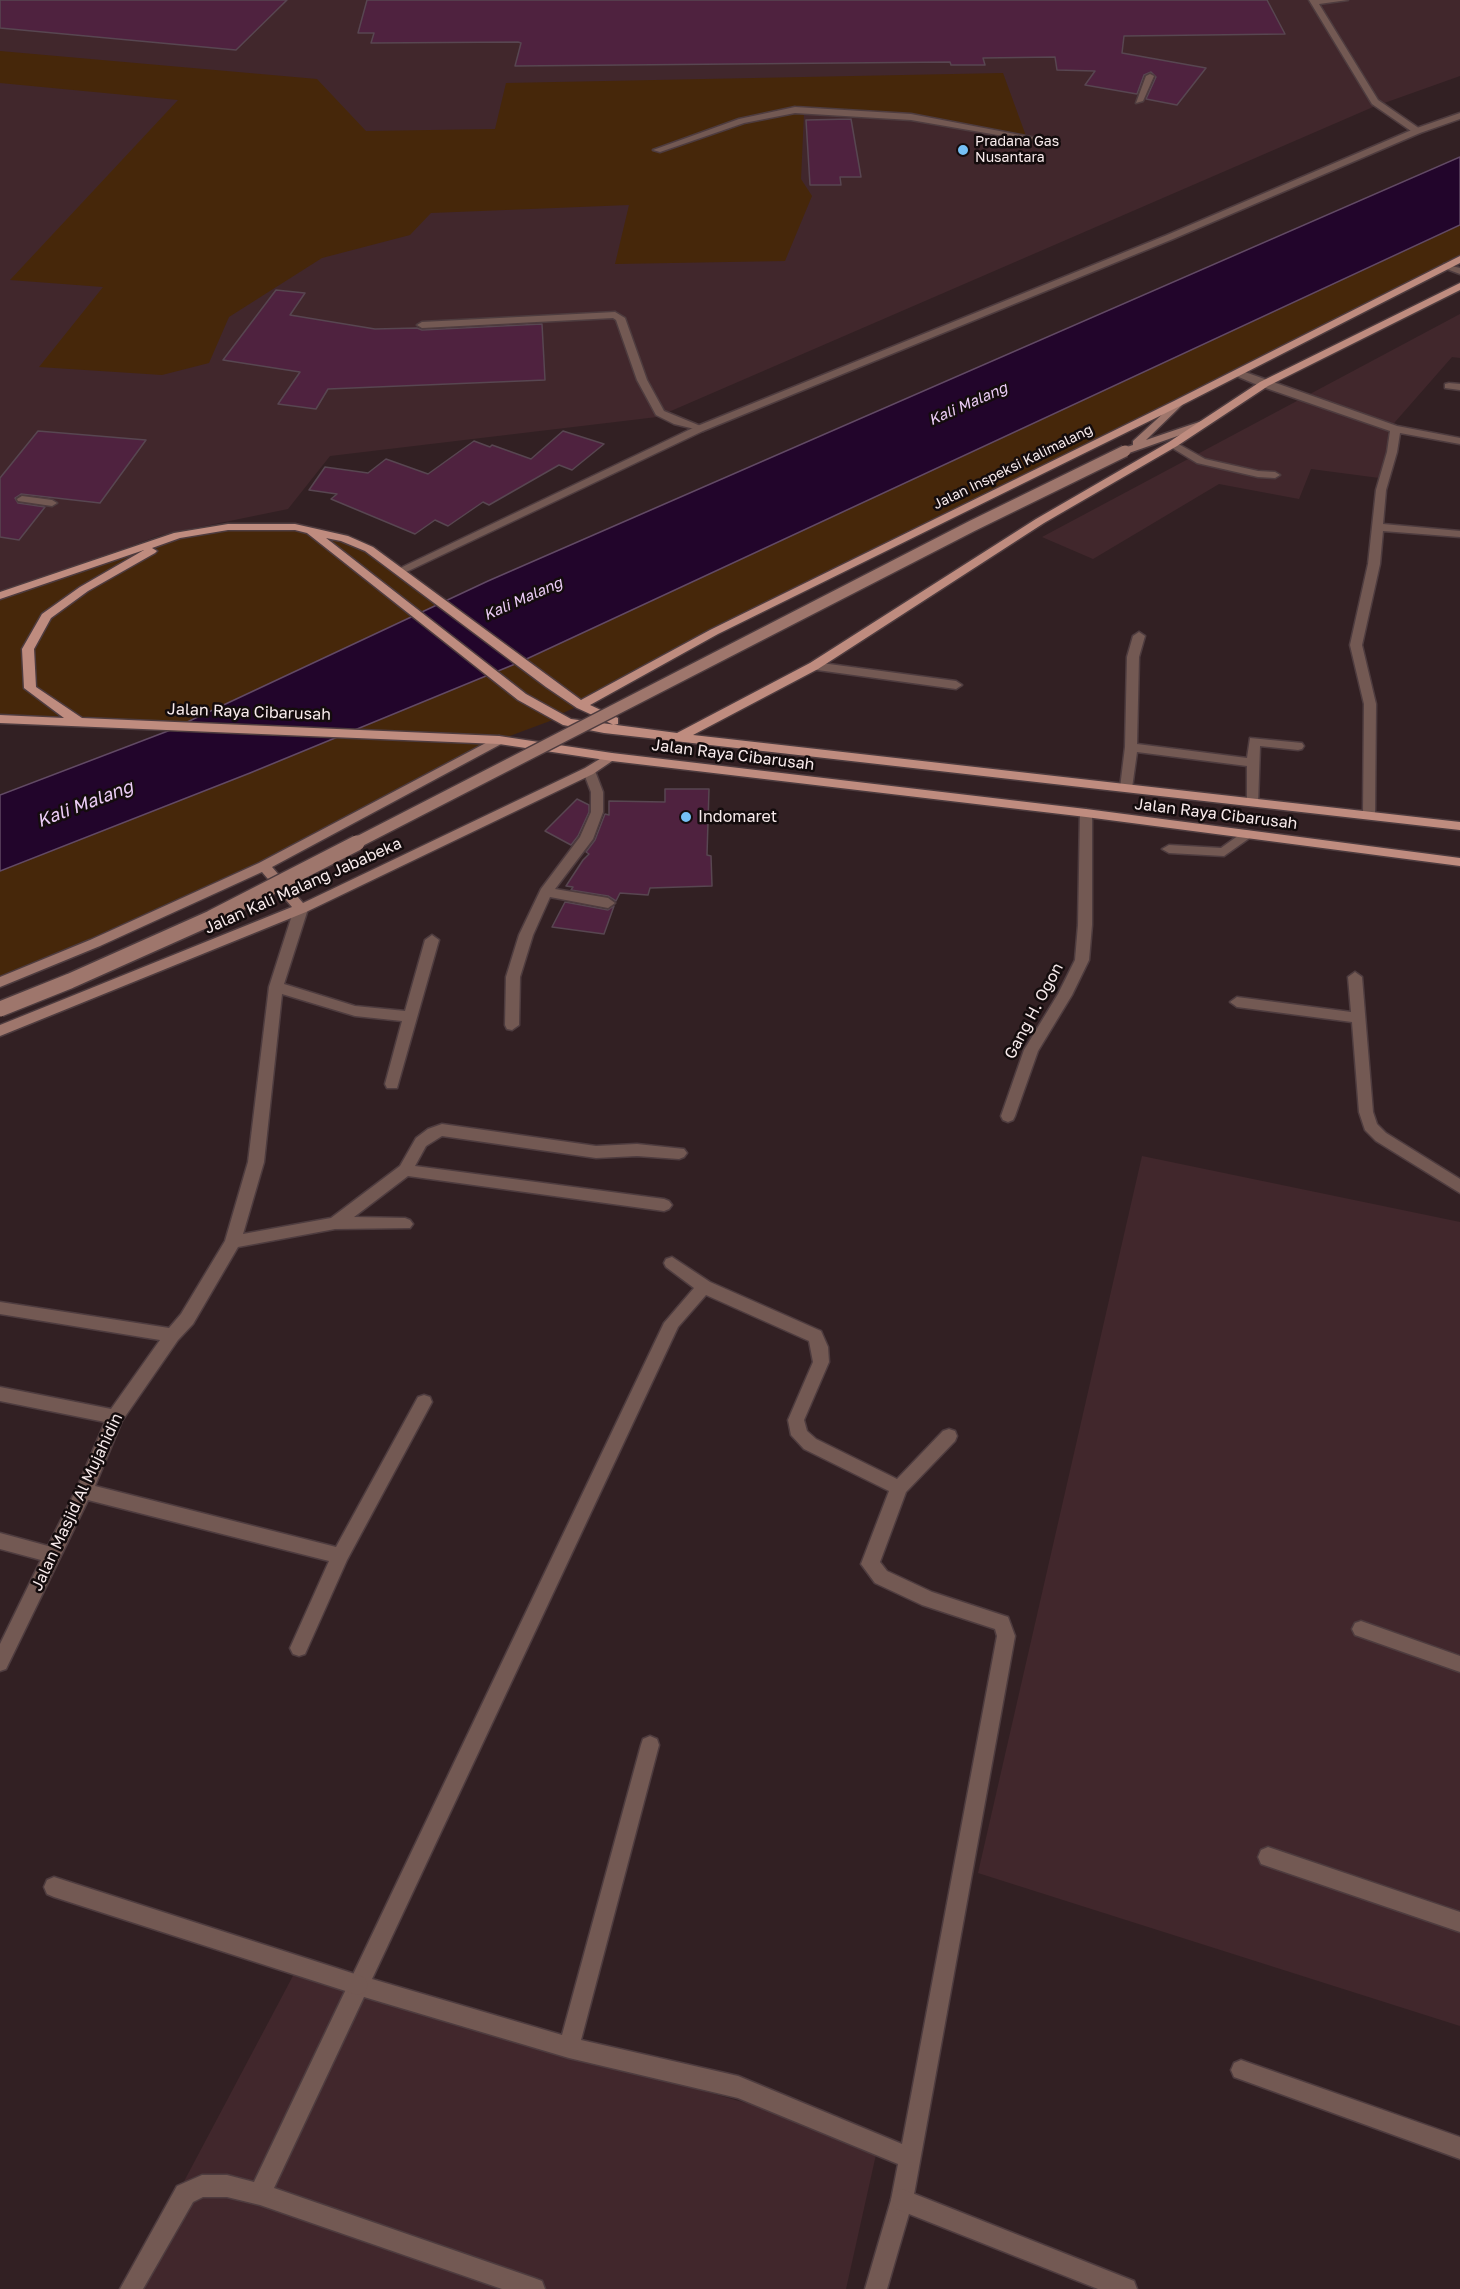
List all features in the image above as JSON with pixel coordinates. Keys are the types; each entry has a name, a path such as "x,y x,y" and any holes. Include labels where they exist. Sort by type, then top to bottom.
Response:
{"main road":[{"name":"Jalan Inspeksi Kalimalang","path":"581,705 714,632 1238,373 1460,259"},
{"path":"680,737 814,666 1040,521 1173,444 1264,384 1460,286"},
{"path":"1129,449 1178,403"},
{"path":"0,1009 70,981 211,918 972,526 1129,449 1202,424"},
{"name":"Jalan Raya Cibarusah","path":"0,596 179,535 228,527 270,526 310,531 358,543 400,571 581,705 627,727 648,734"},
{"name":"Jalan Raya Cibarusah","path":"310,531 522,697 567,722 604,729 1460,826"},
{"path":"80,723 30,688 28,649 46,616 84,589 179,535"},
{"name":"Jalan Raya Cibarusah","path":"0,719 499,740 612,757 1086,813 1460,862"},
{"name":"Jalan Kali Malang Jababeka","path":"0,982 95,943 264,866 499,740"},
{"name":"Jalan Kali Malang Jababeka","path":"0,1031 300,909 589,771 612,757"},
{"path":"264,866 300,909"}],"street":[{"path":"1344,0 1314,1 1376,102 1417,131"},
{"path":"1139,101 1150,76"},
{"path":"657,150 742,121 795,110 911,117 1032,138"},
{"path":"400,571 699,429 1170,237 1417,131 1460,116"},
{"path":"1447,266 1460,271"},
{"path":"422,326 615,315 620,318 642,381 660,413 699,429"},
{"path":"1238,373 1395,429 1460,441"},
{"path":"1369,814 1370,704 1356,645 1374,564 1381,490 1392,452 1395,429"},
{"path":"1173,444 1201,460 1258,474 1275,475"},
{"path":"22,499 52,503"},
{"path":"1377,527 1460,534"},
{"path":"1126,788 1131,747 1133,657 1139,636"},
{"path":"814,666 956,685"},
{"path":"1253,801 1254,741 1298,746"},
{"path":"1131,747 1253,763"},
{"path":"512,1026 513,977 526,934 546,892 586,839 597,812 597,792 589,771"},
{"name":"Gang H. Ogon","path":"1008,1116 1031,1050 1065,995 1082,960 1085,925 1086,813"},
{"path":"1169,849 1224,852 1246,834"},
{"path":"546,892 608,903"},
{"name":"Jalan Masjid Al Mujahidin","path":"0,1663 84,1491 115,1417 172,1335 188,1320 233,1242 256,1162 276,987 300,909"},
{"path":"392,1084 432,940"},
{"path":"1355,977 1366,1112 1370,1126 1381,1137 1460,1187"},
{"path":"276,987 355,1011 410,1017"},
{"path":"1237,1002 1358,1018"},
{"path":"335,1223 405,1170 421,1142 433,1132 442,1130 596,1152 636,1150 679,1153"},
{"path":"405,1170 664,1205"},
{"path":"233,1242 335,1223 405,1224"},
{"path":"672,1263 704,1287 815,1336 820,1347 821,1362 795,1420 799,1435 810,1444 899,1488"},
{"path":"260,2194 672,1323 704,1287"},
{"path":"0,1308 172,1335"},
{"path":"0,1394 115,1417"},
{"path":"299,1648 340,1556 424,1402"},
{"path":"876,2289 902,2200 1006,1636 1002,1623 928,1599 881,1577 870,1564 899,1488 949,1436"},
{"path":"84,1491 340,1556"},
{"path":"0,1541 53,1555"},
{"path":"1361,1629 1460,1664"},
{"path":"569,2048 650,1745"},
{"path":"1268,1857 1460,1922"},
{"path":"54,1887 358,1985 569,2048 738,2087 910,2158"},
{"path":"1241,2070 1460,2148"},
{"path":"131,2289 185,2194 202,2186 227,2186 260,2194 534,2289"},
{"path":"902,2200 1126,2289"}],"shaded area":[{"path":"0,0 1460,0 1460,76 1373,107 657,417 330,456 288,509 161,535 0,593"},
{"path":"0,51 317,79 366,131 495,129 506,83 1003,73 1026,136 915,119 804,112 801,179 812,196 785,261 615,264 629,205 431,213 410,235 322,258 229,317 209,363 162,375 39,367 103,287 10,280 178,100 0,83"},
{"path":"1460,224 1460,259 806,586 556,716 558,718 499,740 264,866 0,982 0,871 344,734 0,719 0,596 178,535 228,527 295,527 367,548 517,660"},
{"path":"1460,314 1460,358 1452,357 1388,430 1387,479 1311,469 1299,499 1219,484 1093,559 1042,537"},
{"path":"1142,1156 1460,1222 1460,2026 978,1873"},
{"path":"294,1974 879,2141 846,2289 127,2289"}],"water":[{"name":"Kali Malang","path":"1460,157 1460,225 520,662 250,773 0,871 0,795 168,731 488,581"}],"building":[{"path":"0,0 287,0 236,50 0,28"},
{"path":"367,0 1267,0 1285,34 1124,36 1122,53 1206,68 1177,105 1146,99 1156,77 1151,72 1144,75 1137,94 1085,85 1095,71 1057,70 1055,57 983,58 985,65 951,65 950,62 515,66 521,43 518,42 371,43 374,33 358,33"},
{"path":"851,119 861,177 840,177 841,185 810,185 806,120"},
{"path":"276,290 305,293 290,315 375,329 417,328 422,330 542,324 545,380 328,389 316,409 278,404 300,372 223,360"},
{"path":"38,431 146,440 100,503 21,494 15,498 18,503 45,507 19,540 0,537 0,478"},
{"path":"563,431 604,444 572,470 559,465 489,505 483,502 448,526 435,520 415,534 331,499 337,494 309,490 325,467 368,473 386,459 428,474 474,441 531,459"},
{"path":"665,789 709,789 707,855 711,856 712,886 650,888 648,895 620,893 616,901 608,896 571,890 573,887 566,886 589,854 586,852 595,840 605,814 609,815 609,801 665,802"},
{"path":"577,799 589,805 589,812 578,836 571,845 545,831"},
{"path":"565,902 608,910 614,906 604,934 552,927"}],"place":[{"name":"Pradana Gas Nusantara","path":"963,150"},
{"name":"Indomaret","path":"686,817"}]}
